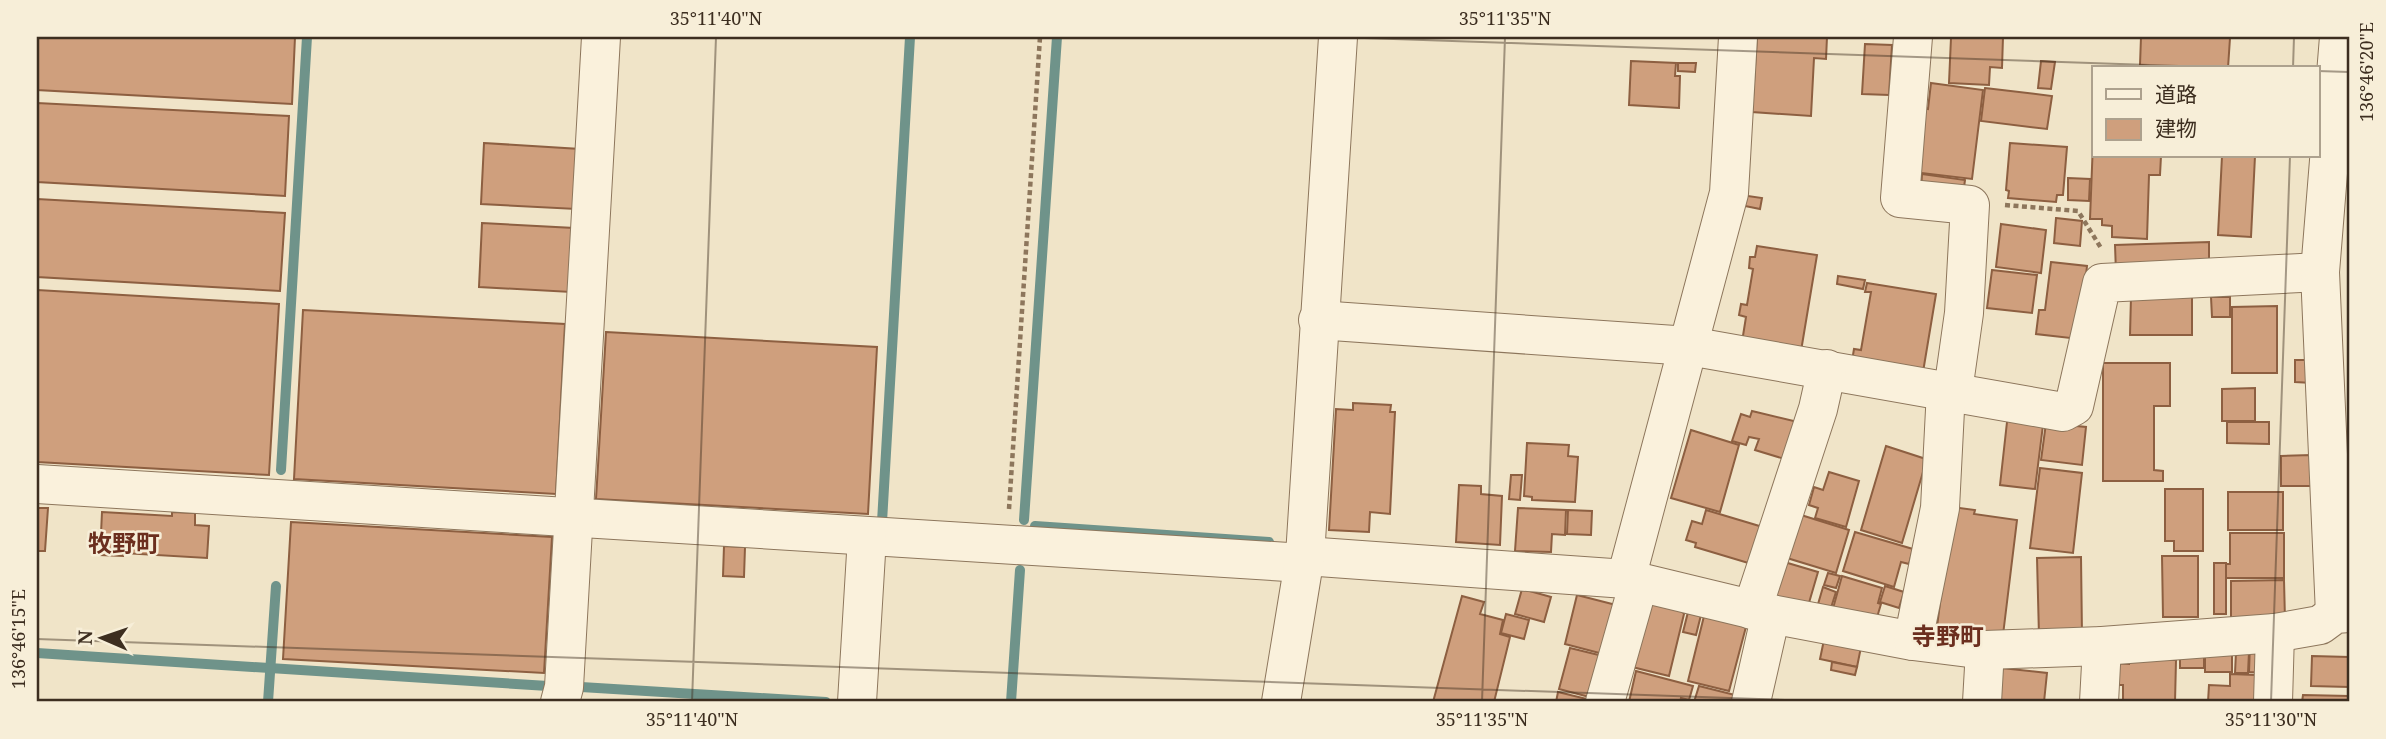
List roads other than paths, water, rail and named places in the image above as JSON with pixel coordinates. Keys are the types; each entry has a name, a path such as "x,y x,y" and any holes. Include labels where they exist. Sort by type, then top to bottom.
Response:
{"street":[{"path":"560,702 564,687 601,37"},
{"path":"1282,702 1304,560 1338,37"},
{"path":"1605,702 1689,346 1729,193 1738,37"},
{"path":"1913,37 1900,198 1970,205 1964,313 1949,390 1940,508 1913,641"},
{"path":"37,484 867,537 1633,580 1761,612 1913,641 1985,650 2102,646 2275,633 2320,625 2342,613 2319,272 2339,37"},
{"path":"1318,320 1689,346 2063,412 2074,406 2102,283 2319,272"},
{"path":"1751,702 1761,612 1827,369"},
{"path":"857,702 867,537"},
{"path":"2273,702 2275,633"},
{"path":"2099,702 2102,646"},
{"path":"1982,702 1985,650"}],"waterway":[{"path":"281,470 307,37"},
{"path":"882,522 910,37"},
{"path":"1024,520 1057,37"},
{"path":"1035,526 1269,542"},
{"path":"1011,702 1020,570"},
{"path":"268,702 276,586"},
{"path":"37,653 548,686"},
{"path":"581,687 826,702"}],"district":[{"name":"牧野町","path":"124,542"},
{"name":"寺野町","path":"1948,635"}]}
